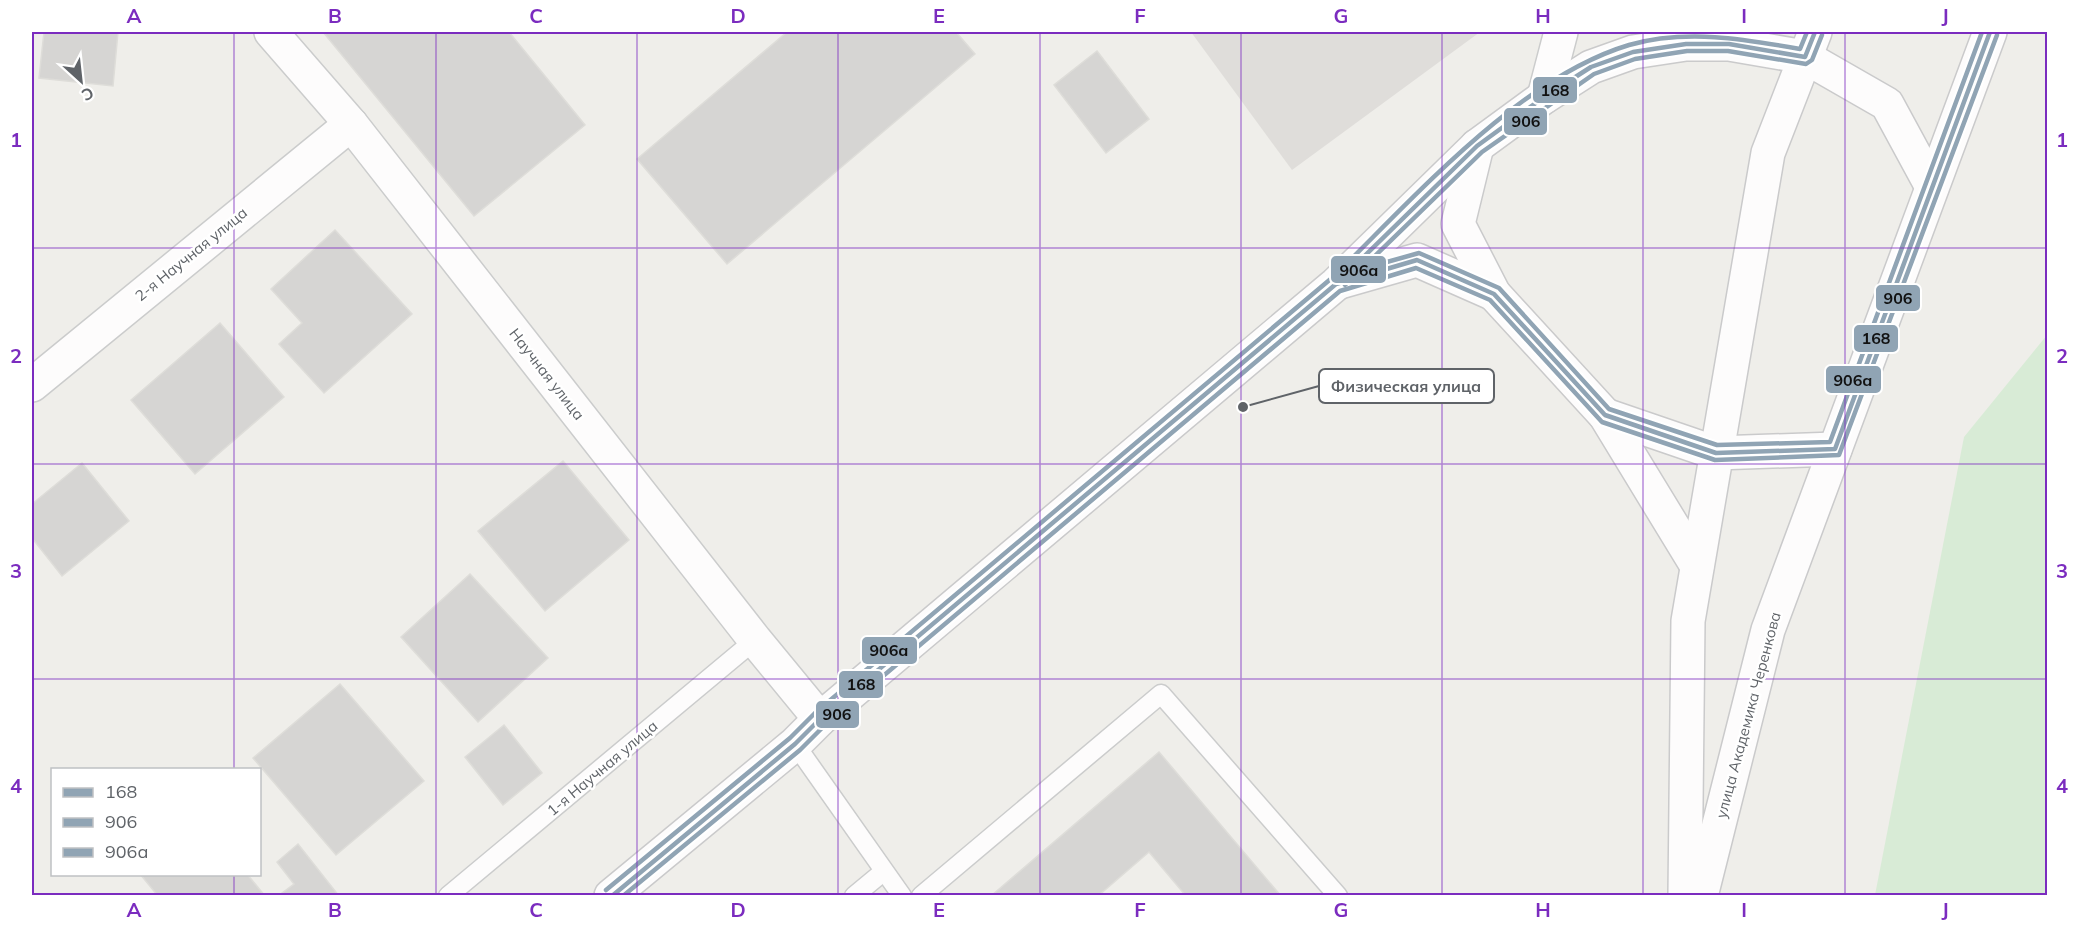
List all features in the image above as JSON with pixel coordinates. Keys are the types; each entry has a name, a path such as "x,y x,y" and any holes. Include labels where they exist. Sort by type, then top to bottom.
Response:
{"street":[{"name":"Научная улица","path":"271,32 351,124 755,640 820,718"},
{"path":"1544,96 1561,32"},
{"name":"улица Академика Черенкова","path":"1701,896 1768,630 1990,32"},
{"path":"611,896 795,744 820,718 1336,284 1476,146 1544,96 1591,67 1678,38 1729,44 1810,44 1887,104 1932,187"},
{"path":"1685,896 1688,621 1768,153 1810,44"},
{"name":"2-я Научная улица","path":"32,385 351,124"},
{"path":"1476,146 1458,224 1494,294 1605,415 1697,566"},
{"path":"1336,284 1417,260 1494,294"},
{"path":"1605,415 1716,453 1835,449"}],"lane":[{"name":"1-я Научная улица","path":"448,896 755,640"},
{"path":"921,896 1161,694 1338,896"},
{"path":"795,744 902,896"},
{"path":"854,896 883,872"}],"shaded area":[{"path":"1191,32 1480,32 1292,170"}],"green space":[{"path":"2047,335 2047,895 1875,895 1964,437"}],"building":[{"path":"44,32 118,32 113,86 39,78"},
{"path":"323,32 509,32 585,125 474,216"},
{"path":"787,32 956,32 975,54 727,264 637,159"},
{"path":"1097,51 1149,119 1106,153 1054,85"},
{"path":"335,230 412,314 324,393 279,344 302,323 271,289"},
{"path":"220,323 284,397 195,474 131,400"},
{"path":"563,461 629,540 545,611 478,531"},
{"path":"82,463 129,521 62,576 32,538 32,504"},
{"path":"470,574 548,658 478,722 401,637"},
{"path":"340,684 424,781 336,855 253,758"},
{"path":"504,725 542,773 503,805 465,757"},
{"path":"1159,752 1281,896 1186,896 1149,852 1098,896 991,896"},
{"path":"298,844 339,896 278,896 294,884 277,862"},
{"path":"142,876 249,876 265,896 158,896"}],"transit line":[{"name":"906а","path":"1335,275 1471,143 1509,111 1548,84 1588,61 1629,45 1672,37 1715,37 1800,49 1807,32"},
{"name":"168","path":"1340,280 1477,146 1544,97 1591,67 1633,52 1686,44 1729,44 1805,57 1815,32"},
{"name":"906а","path":"606,890 790,738 815,713 1333,277 1419,253 1499,288 1609,409 1717,445 1830,442 1982,32"},
{"name":"168","path":"612,896 795,744 820,719 1336,284 1417,260 1494,294 1605,415 1716,453 1835,449 1990,32"},
{"name":"906","path":"1345,285 1482,152 1594,74 1635,59 1687,51 1728,51 1806,64 1812,60 1822,35"},
{"name":"906","path":"623,896 800,750 825,725 1340,291 1416,268 1490,300 1602,422 1715,460 1839,455 1997,35"}],"place":[{"name":"Физическая улица","path":"1243,407"}]}
